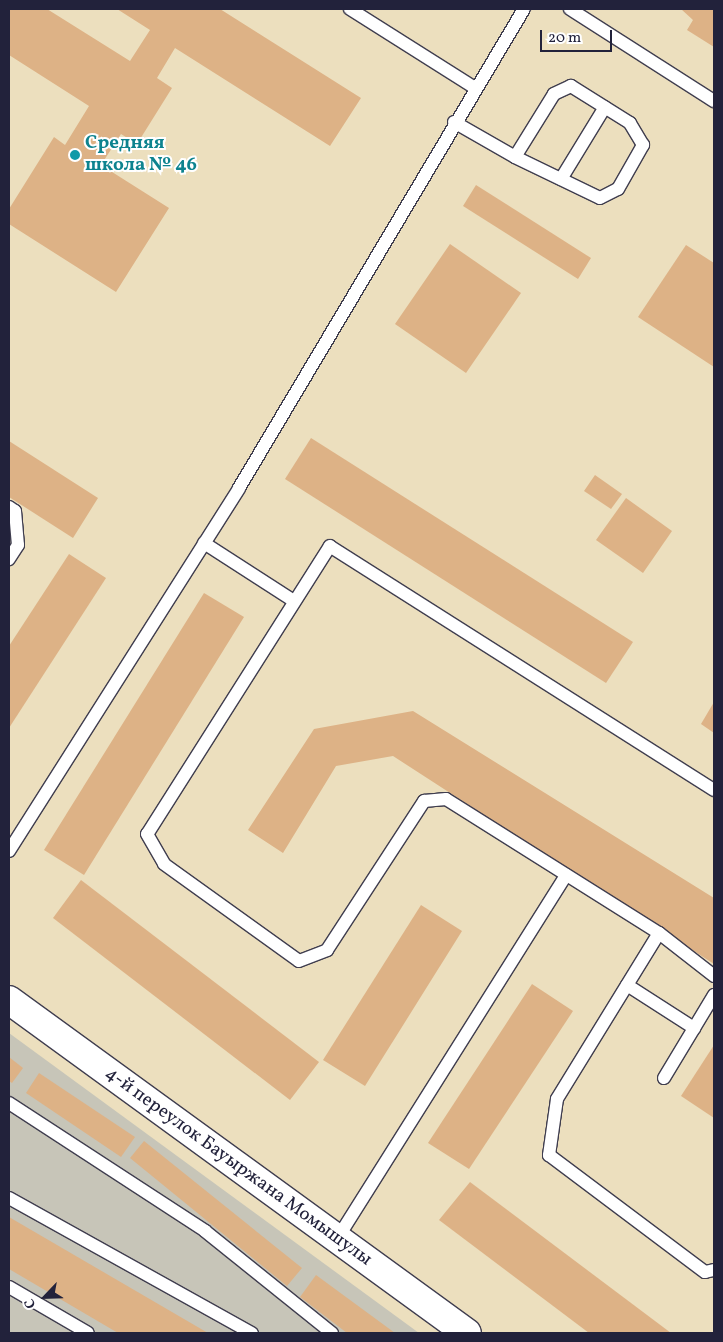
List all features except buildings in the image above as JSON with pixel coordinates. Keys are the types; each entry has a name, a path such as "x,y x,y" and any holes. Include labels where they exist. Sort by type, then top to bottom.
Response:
{"street":[{"name":"4-й переулок Бауыржана Момышулы","path":"9,1000 467,1333"}],"lane":[{"path":"350,9 475,88"},
{"path":"9,851 204,543 454,122 524,9"},
{"path":"570,9 714,101"},
{"path":"454,122 515,157 600,198 618,189 643,145 630,123 571,86 561,87 515,157"},
{"path":"561,179 605,107"},
{"path":"9,507 16,511 18,545 9,559"},
{"path":"204,543 294,601"},
{"path":"714,790 330,546 146,834 164,864 299,961 327,950 424,801 446,799 659,933 714,976"},
{"path":"337,1239 566,875"},
{"path":"659,933 557,1099 549,1155 705,1272 714,1270"},
{"path":"627,985 694,1028"},
{"path":"664,1078 714,996"},
{"path":"9,1101 205,1231 332,1333"},
{"path":"9,1198 252,1333"},
{"path":"9,1287 88,1333"}],"shaded area":[{"path":"9,1033 419,1333 9,1333"}],"place":[{"name":"Средняя школа № 46","path":"75,155"}]}
